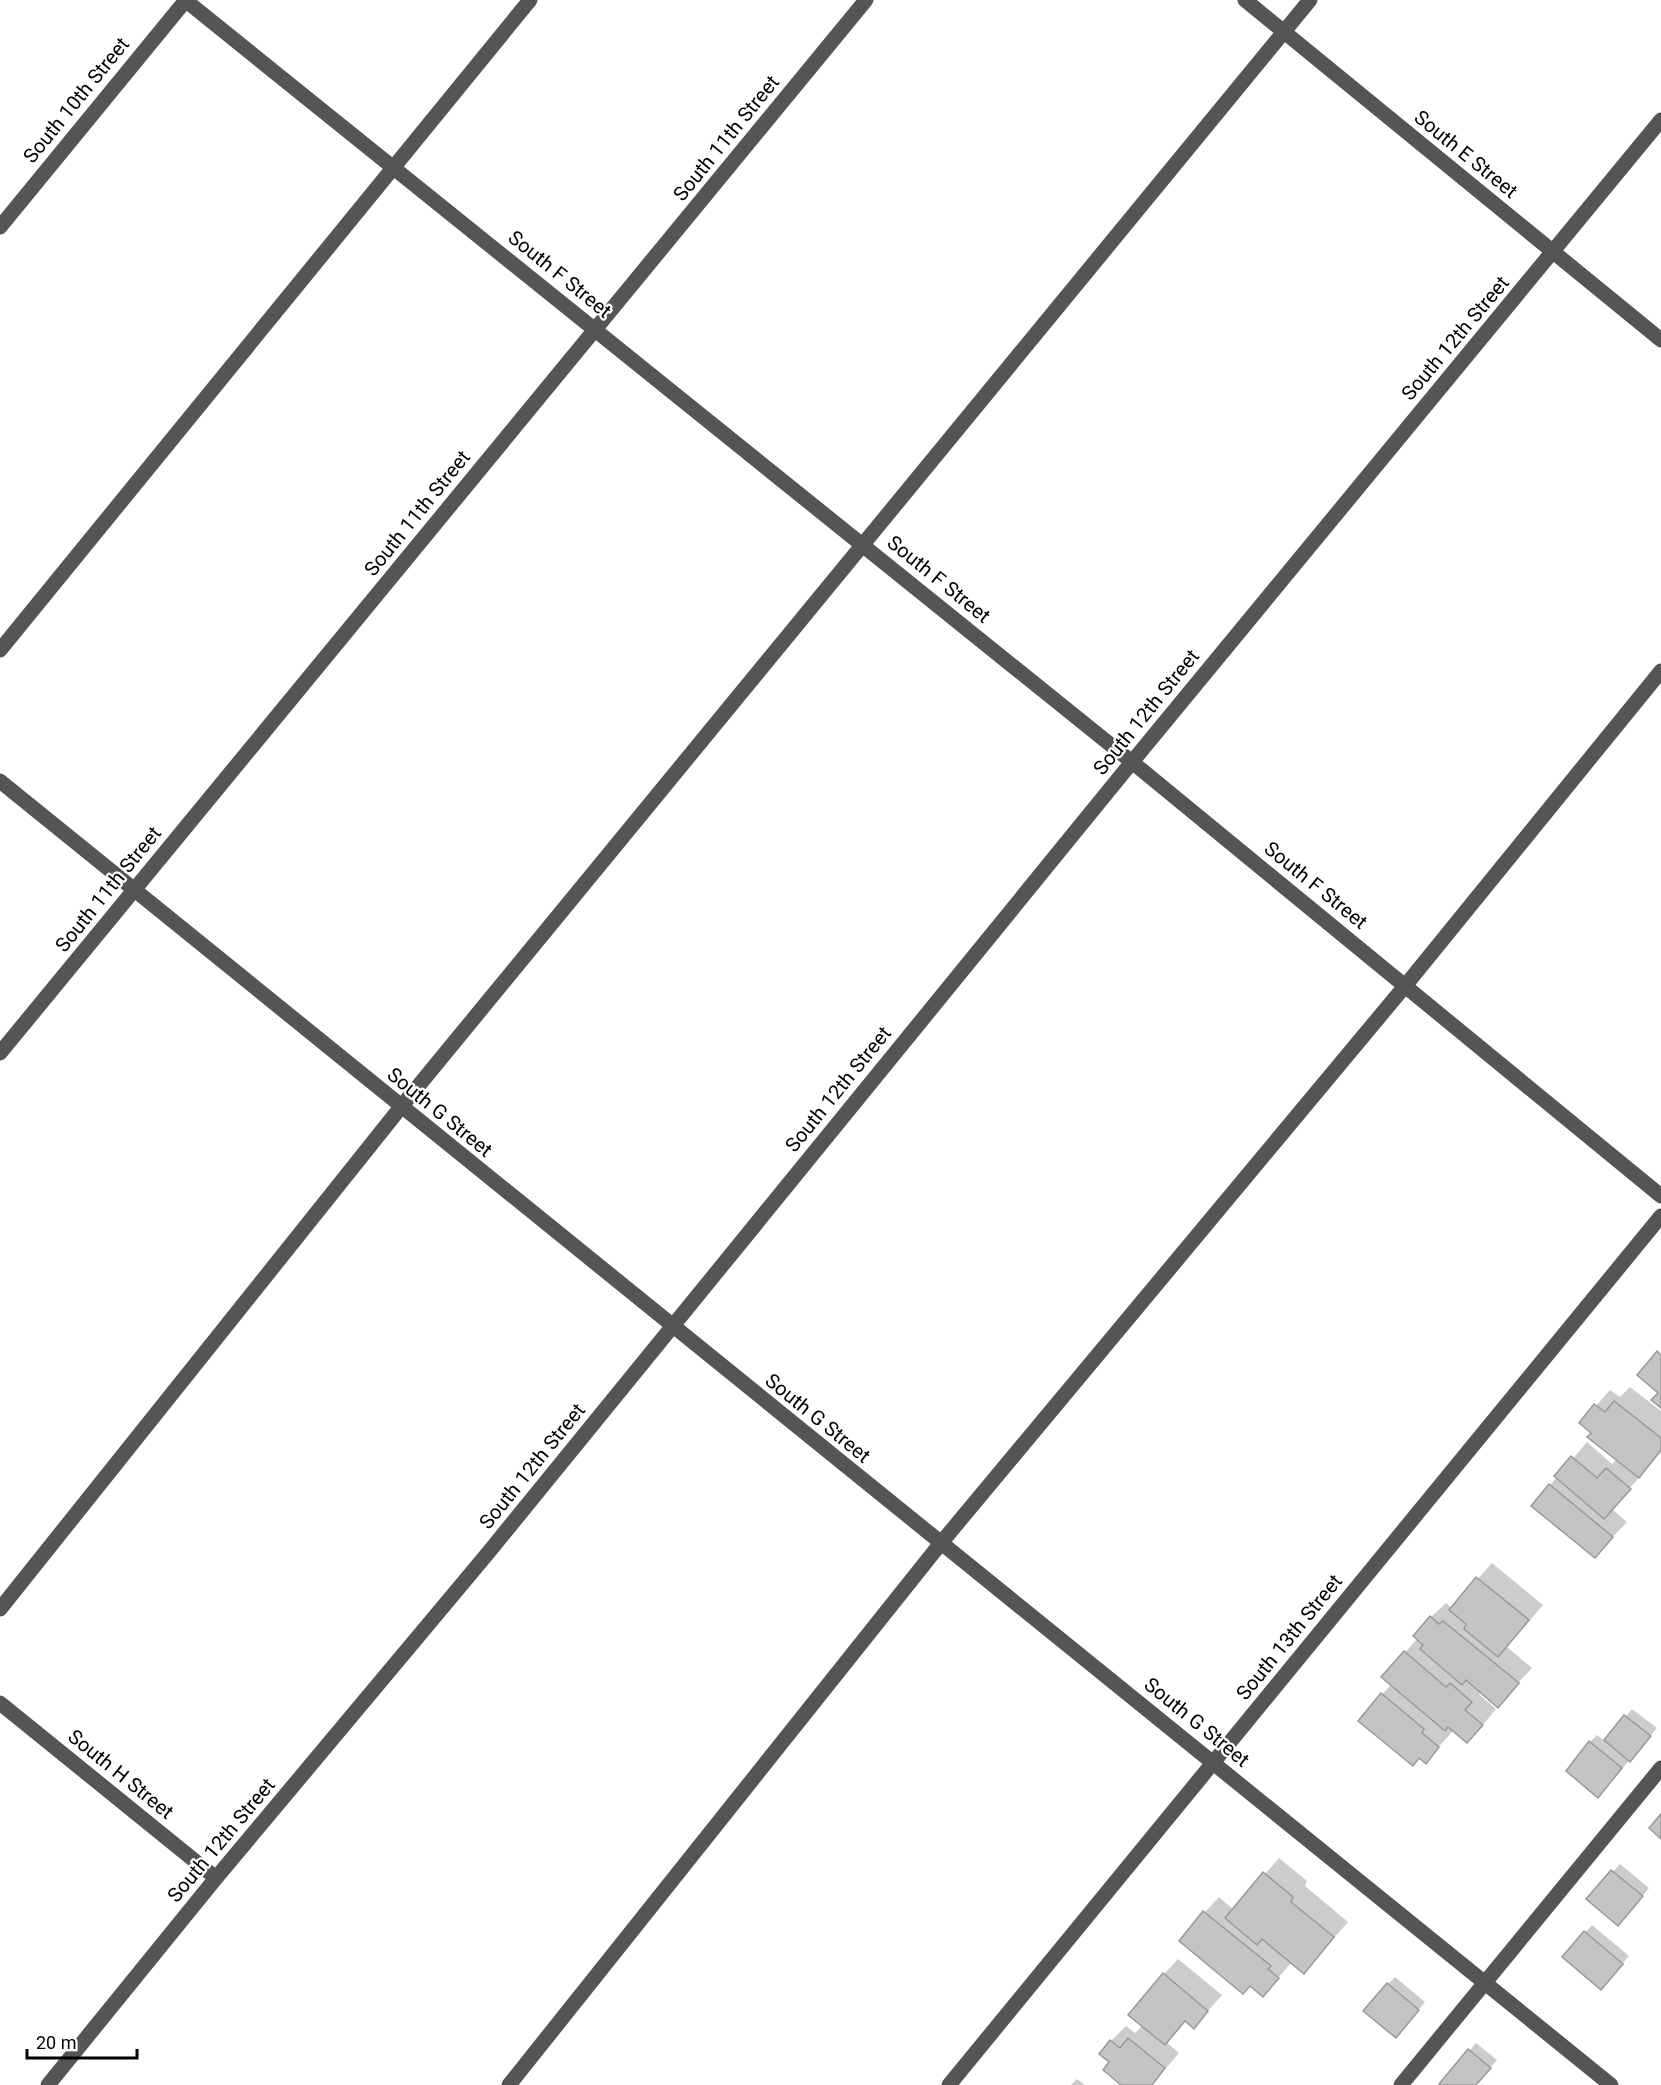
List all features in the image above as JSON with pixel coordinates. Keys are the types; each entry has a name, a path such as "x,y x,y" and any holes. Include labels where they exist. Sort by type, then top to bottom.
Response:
{"street":[{"name":"South F Street","path":"186,0 1132,762 1661,1196"},
{"name":"South 10th Street","path":"0,227 186,0"},
{"path":"0,650 530,0"},
{"name":"South 11th Street","path":"0,1053 866,0"},
{"name":"South E Street","path":"1245,0 1661,340"},
{"path":"0,1609 401,1107 1310,0"},
{"name":"South 12th Street","path":"48,2085 216,1878 481,1562 1132,762 1661,120"},
{"path":"509,2085 941,1543 1405,986 1661,670"},
{"name":"South G Street","path":"0,781 1611,2085"},
{"name":"South 13th Street","path":"949,2085 1661,1216"},
{"name":"South H Street","path":"0,1703 216,1878"},
{"path":"1401,2085 1661,1768"}],"building":[{"path":"1657,1351 1661,1355 1661,1408 1651,1400 1658,1393 1637,1375"},
{"path":"1614,1401 1661,1438 1661,1450 1639,1478 1587,1437 1591,1433 1579,1423 1594,1404 1605,1412"},
{"path":"1571,1456 1597,1478 1606,1468 1631,1489 1604,1519 1554,1476"},
{"path":"1549,1484 1613,1537 1595,1558 1531,1506"},
{"path":"1476,1577 1529,1620 1498,1657 1464,1629 1466,1624 1449,1610"},
{"path":"1430,1616 1439,1624 1443,1621 1519,1683 1498,1708 1466,1680 1462,1685 1420,1649 1423,1645 1413,1636"},
{"path":"1404,1651 1446,1687 1450,1683 1472,1702 1465,1710 1483,1725 1467,1743 1448,1727 1445,1731 1381,1677"},
{"path":"1381,1693 1424,1729 1422,1733 1439,1747 1426,1764 1419,1758 1413,1766 1358,1721"},
{"path":"1624,1715 1651,1736 1630,1762 1604,1740"},
{"path":"1589,1741 1622,1768 1598,1798 1566,1771"},
{"path":"1661,1814 1661,1839 1649,1828"},
{"path":"1611,1870 1643,1896 1618,1926 1586,1899"},
{"path":"1263,1872 1293,1897 1291,1902 1334,1937 1304,1974 1262,1939 1257,1945 1225,1918"},
{"path":"1203,1911 1271,1966 1268,1969 1279,1978 1263,1997 1250,1986 1243,1994 1179,1941"},
{"path":"1584,1931 1623,1964 1601,1990 1562,1957"},
{"path":"1163,1973 1208,2011 1194,2029 1185,2021 1165,2045 1128,2015"},
{"path":"1387,1983 1419,2010 1396,2038 1363,2011"},
{"path":"1128,2038 1165,2068 1152,2085 1121,2085 1103,2070 1109,2062 1099,2054 1110,2040 1120,2048"},
{"path":"1468,2049 1491,2068 1476,2085 1439,2084"}]}
